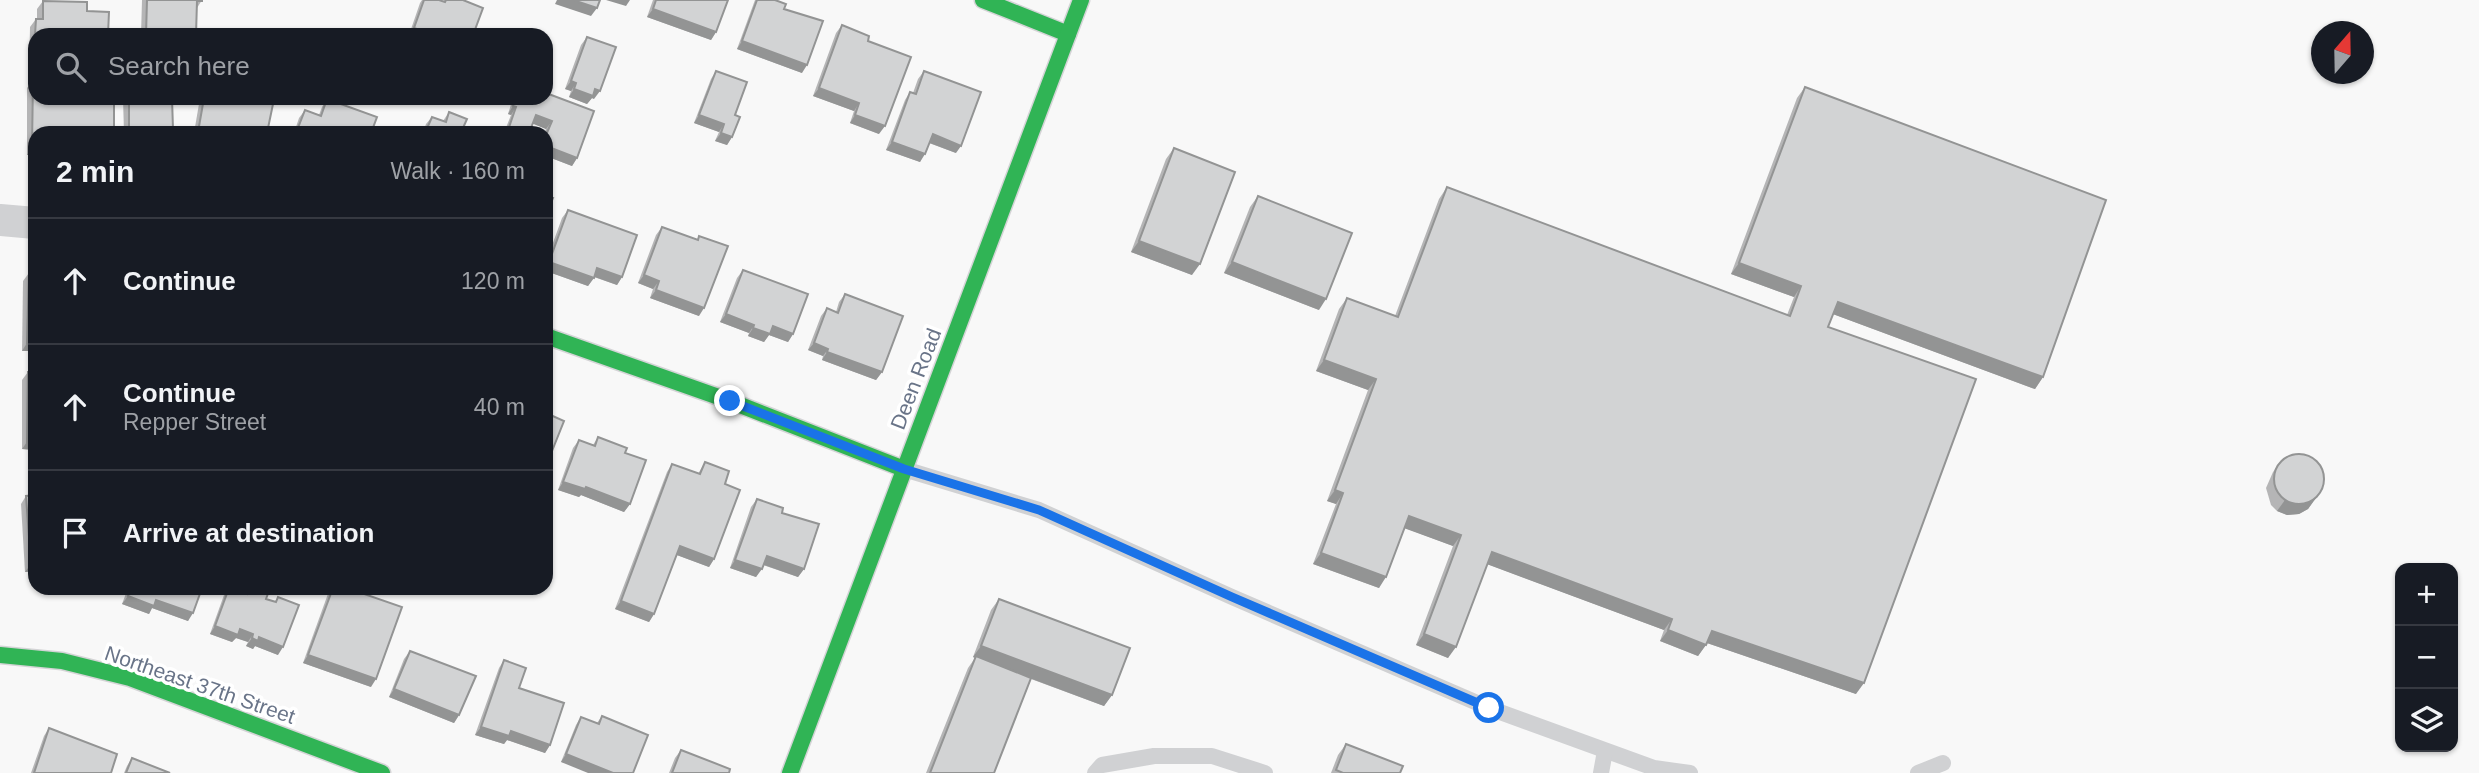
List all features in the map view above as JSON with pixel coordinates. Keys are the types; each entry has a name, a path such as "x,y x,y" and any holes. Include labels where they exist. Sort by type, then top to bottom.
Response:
{"street":[{"path":"983,0 1068,34"},
{"name":"Deen Road","path":"790,773 1081,0"},
{"path":"0,220 28,222"},
{"path":"553,338 730,401 904,469"},
{"name":"Northeast 37th Street","path":"0,655 62,661 130,678 382,773"}],"lane":[{"path":"904,469 1039,510 1489,708 1654,768 1690,773"},
{"path":"1601,773 1605,751"},
{"path":"1095,773 1102,765 1154,756 1212,756 1265,773"},
{"path":"1918,773 1943,763"}],"building":[{"path":"147,0 202,0 197,1 196,28 146,28"},
{"path":"424,0 463,0 483,8 476,28 414,28"},
{"path":"573,0 600,0 597,8"},
{"path":"656,0 728,0 716,32 653,9"},
{"path":"757,0 775,0 786,4 784,9 823,21 807,65 742,41"},
{"path":"43,1 87,2 87,11 109,12 108,28 35,28 36,19 43,19"},
{"path":"842,25 869,36 868,41 911,57 885,126 855,115 859,103 819,88"},
{"path":"587,37 616,47 600,91 595,89 593,96 574,89 576,83 571,81"},
{"path":"716,71 747,82 735,115 740,117 732,137 721,133 724,124 699,115"},
{"path":"924,71 981,92 961,146 933,134 925,154 892,142 910,92 916,94"},
{"path":"1805,87 2106,200 2043,377 1838,302 1828,327 1976,379 1864,683 1712,631 1706,645 1668,630 1672,619 1492,552 1456,647 1424,634 1461,535 1409,516 1386,577 1321,553 1343,493 1335,490 1376,379 1324,360 1347,298 1398,317 1447,187 1790,316 1801,286 1739,263"},
{"path":"553,96 594,111 577,158 553,149 553,126 550,126 552,121 536,115 532,126 509,126 516,107 513,106 553,105"},
{"path":"33,105 114,105 114,126 32,126"},
{"path":"129,105 172,105 173,126 129,126"},
{"path":"203,105 273,105 268,126 199,126"},
{"path":"325,105 344,105 377,117 374,126 299,126 305,110 321,116"},
{"path":"449,112 467,119 464,126 428,126 432,117 446,122"},
{"path":"1174,148 1235,172 1200,264 1139,241"},
{"path":"1258,196 1352,233 1326,299 1232,262"},
{"path":"568,210 637,235 622,277 597,268 594,278 553,263 553,251"},
{"path":"662,227 698,240 699,236 728,246 704,308 656,290 659,281 644,275"},
{"path":"743,270 808,294 793,334 773,326 770,334 726,314"},
{"path":"845,294 903,316 882,372 827,352 828,349 814,343 827,308 838,313"},
{"path":"28,372 28,442 27,442"},
{"path":"553,416 564,421 553,448"},
{"path":"598,437 627,448 625,453 646,460 630,504 586,487 585,489 563,482 579,440 595,446"},
{"path":"2299,454 2316,462 2324,479 2316,496 2299,504 2282,496 2274,479 2282,462"},
{"path":"705,462 729,471 725,484 740,490 714,559 680,546 654,614 621,601 672,464 700,474"},
{"path":"757,499 783,508 782,513 819,524 804,569 767,556 762,569 735,560"},
{"path":"199,595 193,613 156,600 154,606 128,596"},
{"path":"226,595 267,595 266,599 276,602 278,597 299,605 283,647 259,637 258,641 252,638 253,634 240,629 238,635 215,626"},
{"path":"330,595 367,595 402,607 376,679 308,655"},
{"path":"999,599 1130,648 1112,695 981,646"},
{"path":"410,651 476,676 459,715 394,689"},
{"path":"976,656 1031,678 994,773 930,773"},
{"path":"504,660 526,668 519,688 564,703 550,745 511,731 509,736 481,727"},
{"path":"602,716 648,735 633,773 613,773 566,754 581,717 599,724"},
{"path":"49,728 117,754 111,773 34,773"},
{"path":"1346,744 1403,766 1400,773 1343,773 1336,770"},
{"path":"681,750 730,769 729,773 672,773"},
{"path":"132,758 170,773 126,773"}],"traffic: fast":[{"path":"983,0 1068,34"},
{"path":"790,773 1081,0"},
{"path":"553,338 730,401 904,469"},
{"path":"0,655 62,661 130,678 382,773"}],"route":[{"path":"730,401 904,469 1039,510 1489,708"}]}
